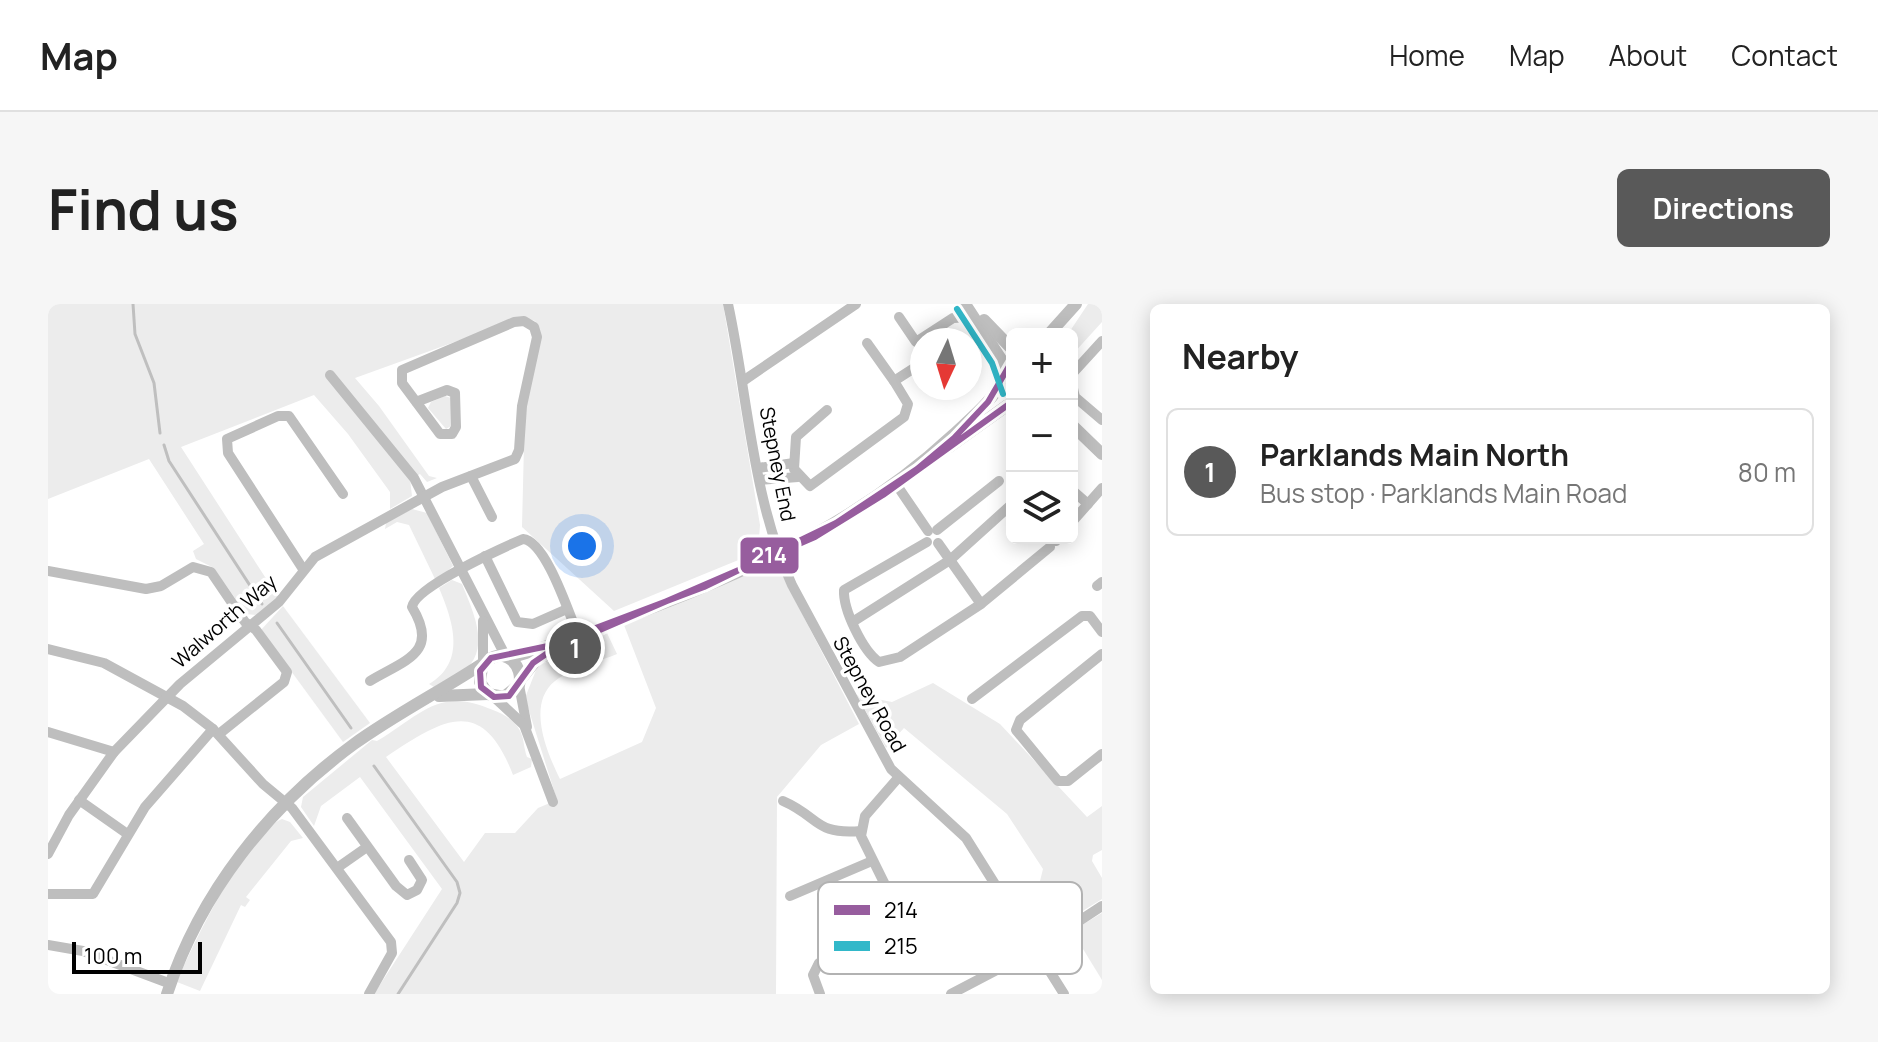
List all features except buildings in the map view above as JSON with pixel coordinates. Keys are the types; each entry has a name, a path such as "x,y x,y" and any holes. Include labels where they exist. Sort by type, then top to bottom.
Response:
{"street":[{"name":"Stepney End","path":"728,304 760,480 780,554"},
{"path":"743,381 856,304"},
{"path":"941,328 963,304 1006,343"},
{"path":"1055,328 1079,304"},
{"path":"1065,328 1079,304"},
{"path":"953,318 973,310"},
{"path":"973,310 1006,367"},
{"path":"899,317 910,333"},
{"name":"Walworth Way","path":"48,854 79,800 114,752 166,697 279,602 315,557 425,495 509,463 519,453 522,406 537,337 534,327 524,321 514,322 407,365 400,380 416,402"},
{"path":"1078,367 1102,341"},
{"path":"827,410 796,437 794,463 798,477 804,484 815,483 904,417 908,404 867,343"},
{"path":"894,381 910,371"},
{"path":"925,461 985,405 1006,373"},
{"path":"330,375 425,495 508,657 519,667 532,742"},
{"path":"447,390 455,393 454,432 447,436 440,434 416,402 447,390"},
{"path":"1078,400 1102,420"},
{"path":"407,710 442,695 509,696 537,659 593,631 780,554 838,523 1006,406"},
{"path":"303,569 228,453 227,439 278,416 289,416 343,494"},
{"path":"1078,431 1102,454"},
{"path":"1078,440 1102,460"},
{"path":"758,468 794,463"},
{"path":"471,476 492,517"},
{"path":"760,480 798,477"},
{"path":"999,481 932,537 844,590 870,656 879,662 900,657 981,604 1053,544"},
{"path":"896,484 981,604"},
{"path":"1078,515 1102,488"},
{"path":"1078,495 1088,504"},
{"path":"854,621 950,560 1006,509"},
{"path":"370,681 413,656 422,646 424,626 412,601 462,568 523,539 532,540 545,556 578,635"},
{"name":"Stepney Road","path":"780,554 815,630 881,753 898,778 966,838 993,882"},
{"path":"485,556 517,622 533,624 567,609"},
{"path":"48,571 146,589 161,586 188,569 200,567 211,572 286,669 287,678 216,732 165,781 126,833 93,894 48,894"},
{"path":"477,600 484,631 480,682 524,725 553,802"},
{"path":"972,699 1082,616 1090,616 1102,632"},
{"path":"48,945 83,951 169,989 193,933 225,875 249,841 354,744 491,658 508,657 593,631"},
{"path":"48,649 97,659 166,697 216,732 286,804 337,868 393,948 369,994"},
{"path":"1102,654 1020,720 1016,730 1058,781 1068,781 1102,754"},
{"path":"48,732 114,752"},
{"path":"883,882 861,831 865,816 898,778"},
{"path":"79,800 126,833"},
{"path":"783,801 798,808 824,830 861,831"},
{"path":"347,818 396,886 407,895 417,890 422,880 409,860"},
{"path":"337,868 367,847"},
{"path":"823,882 872,861"},
{"path":"790,896 818,884"},
{"path":"1082,919 1102,906"},
{"path":"818,965 813,975 820,994"},
{"path":"951,994 989,974"},
{"name":"Stepney Road","path":"1051,974 1064,994"}],"shaded area":[{"path":"48,304 723,304 760,525 758,552 614,611 522,527 525,403 541,336 535,321 524,317 355,378 429,476 437,478 427,482 420,474 410,479 412,496 390,509 390,492 348,434 314,395 181,447 278,597 257,615 246,614 214,568 196,559 193,551 204,544 149,459 48,499"},
{"path":"1088,304 1102,304 1102,322 1078,348 1078,328 1072,328"},
{"path":"445,396 451,398 451,426 446,429 428,408 431,402"},
{"path":"412,509 427,513 453,566 436,581 409,525 397,522 385,529 386,523"},
{"path":"766,567 775,568 782,575 859,724 821,745 777,797 776,994 374,994 442,889 360,777 321,806 314,826 301,807 303,797 372,740 377,741 432,706 458,701 474,703 497,712 510,719 519,729 527,757 532,759 531,767 513,775 501,749 488,733 474,724 459,721 426,732 386,757 464,862 485,833 515,833 538,808 557,800 525,698 538,665 576,652 607,633 617,654 569,672 546,691 540,715 542,729 560,779 642,742 656,708 624,625"},
{"path":"452,580 462,584 470,604 477,626 478,649 467,668 434,687 429,684 441,675 453,653 452,627 439,588"},
{"path":"283,606 370,723 343,742 261,630"},
{"path":"933,683 1000,724 1087,817 1102,806 1102,850 1093,855 1092,861 1102,878 1102,899 1082,911 1082,882 1040,882 1043,869 1007,814 904,728 886,748 857,695 892,702"},
{"path":"282,819 290,822 303,838 291,841 246,897 250,900 245,907 241,905 200,991 177,982 207,918 237,867 268,829"},
{"path":"1102,913 1102,980 1082,947 1082,925"}],"waterway":[{"path":"133,304 135,334 154,383 160,433"},
{"path":"164,445 169,461 262,604"},
{"path":"277,623 351,728"},
{"path":"374,766 457,882 460,893 457,903 398,994"}],"transit line":[{"name":"215","path":"957,309 992,363 1003,394"},
{"name":"214","path":"742,568 836,523 917,469 954,438 988,402 1006,371"},
{"name":"214","path":"742,568 815,537 883,495 1006,406"},
{"name":"214","path":"667,601 742,568"},
{"name":"214","path":"667,601 742,568"},
{"name":"214","path":"667,601 549,652 533,663 509,696 494,697 481,687 480,671 491,658 548,646 667,601"}],"place":[{"name":"Parklands Main North","path":"575,648"}]}
